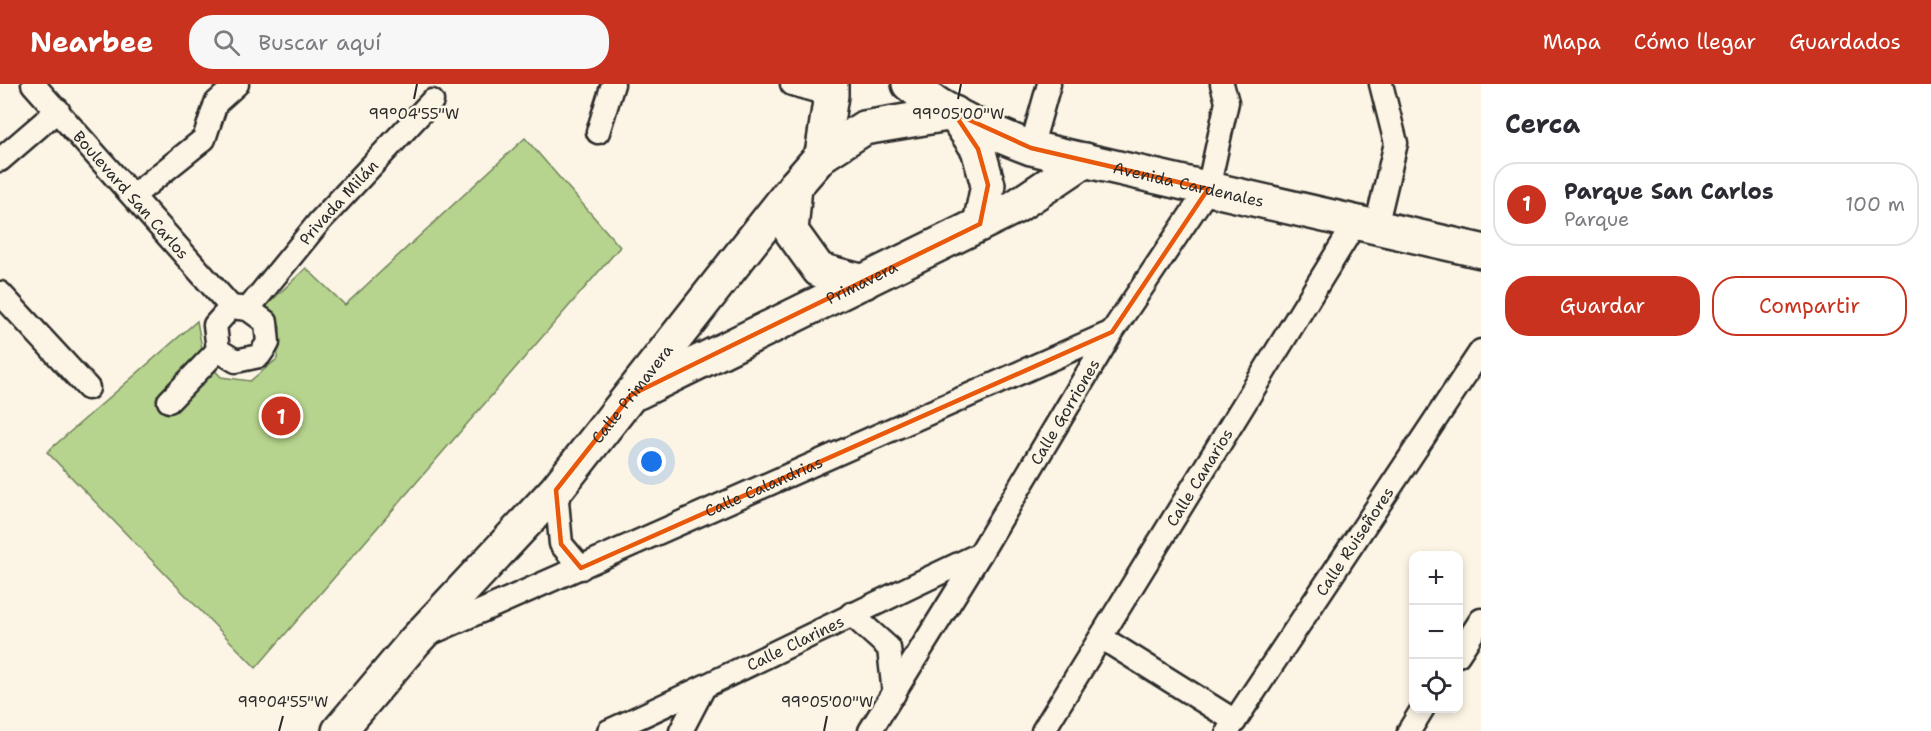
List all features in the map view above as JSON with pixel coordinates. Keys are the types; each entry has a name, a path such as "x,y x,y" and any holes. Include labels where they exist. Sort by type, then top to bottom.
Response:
{"street":[{"path":"133,196 204,139 216,103 237,84"},
{"path":"598,132 613,84"},
{"path":"792,84 831,90 822,155"},
{"name":"Avenida Cardenales","path":"909,84 954,113 992,133 1031,148 1481,251"},
{"path":"1031,148 1050,84"},
{"name":"Calle Gorriones","path":"870,731 980,554 1112,332 1208,189 1227,102 1222,84"},
{"name":"Calle Canarios","path":"1043,731 1366,225 1396,143 1381,84"},
{"name":"Boulevard San Carlos","path":"36,85 133,196 240,308 266,322 268,343 259,356 236,361 218,350"},
{"name":"Privada Milán","path":"240,308 432,101"},
{"path":"0,160 58,110"},
{"path":"954,113 978,149 988,185 980,224"},
{"name":"Calle Primavera","path":"339,731 415,641 556,490 795,186 822,155 864,128 954,113"},
{"name":"Primavera","path":"631,395 1015,207 1085,160"},
{"path":"795,186 791,231 819,270 864,282"},
{"path":"0,293 88,388"},
{"path":"169,401 218,350 215,325 240,308"},
{"name":"Calle Calandrias","path":"415,641 1112,332"},
{"name":"Calle Ruiseñores","path":"1231,726 1481,351"},
{"path":"556,490 561,544 581,568"},
{"name":"Calle Clarines","path":"609,731 634,726 704,687 850,614 980,554"},
{"path":"850,614 889,648 894,694"},
{"path":"1463,647 1481,620"},
{"path":"1102,638 1231,726"},
{"path":"681,731 704,687"},
{"path":"1409,731 1420,713"}],"highlighted area":[{"path":"954,113 1031,148 1208,189 1112,332 581,568 561,544 556,490 631,395 980,224 988,185 978,149"}],"green space":[{"path":"525,138 620,247 256,668 47,452 197,321 204,359 221,377 250,381 277,359 280,327 263,309 306,268 345,305"}],"place":[{"name":"Parque San Carlos","path":"281,416"}]}
